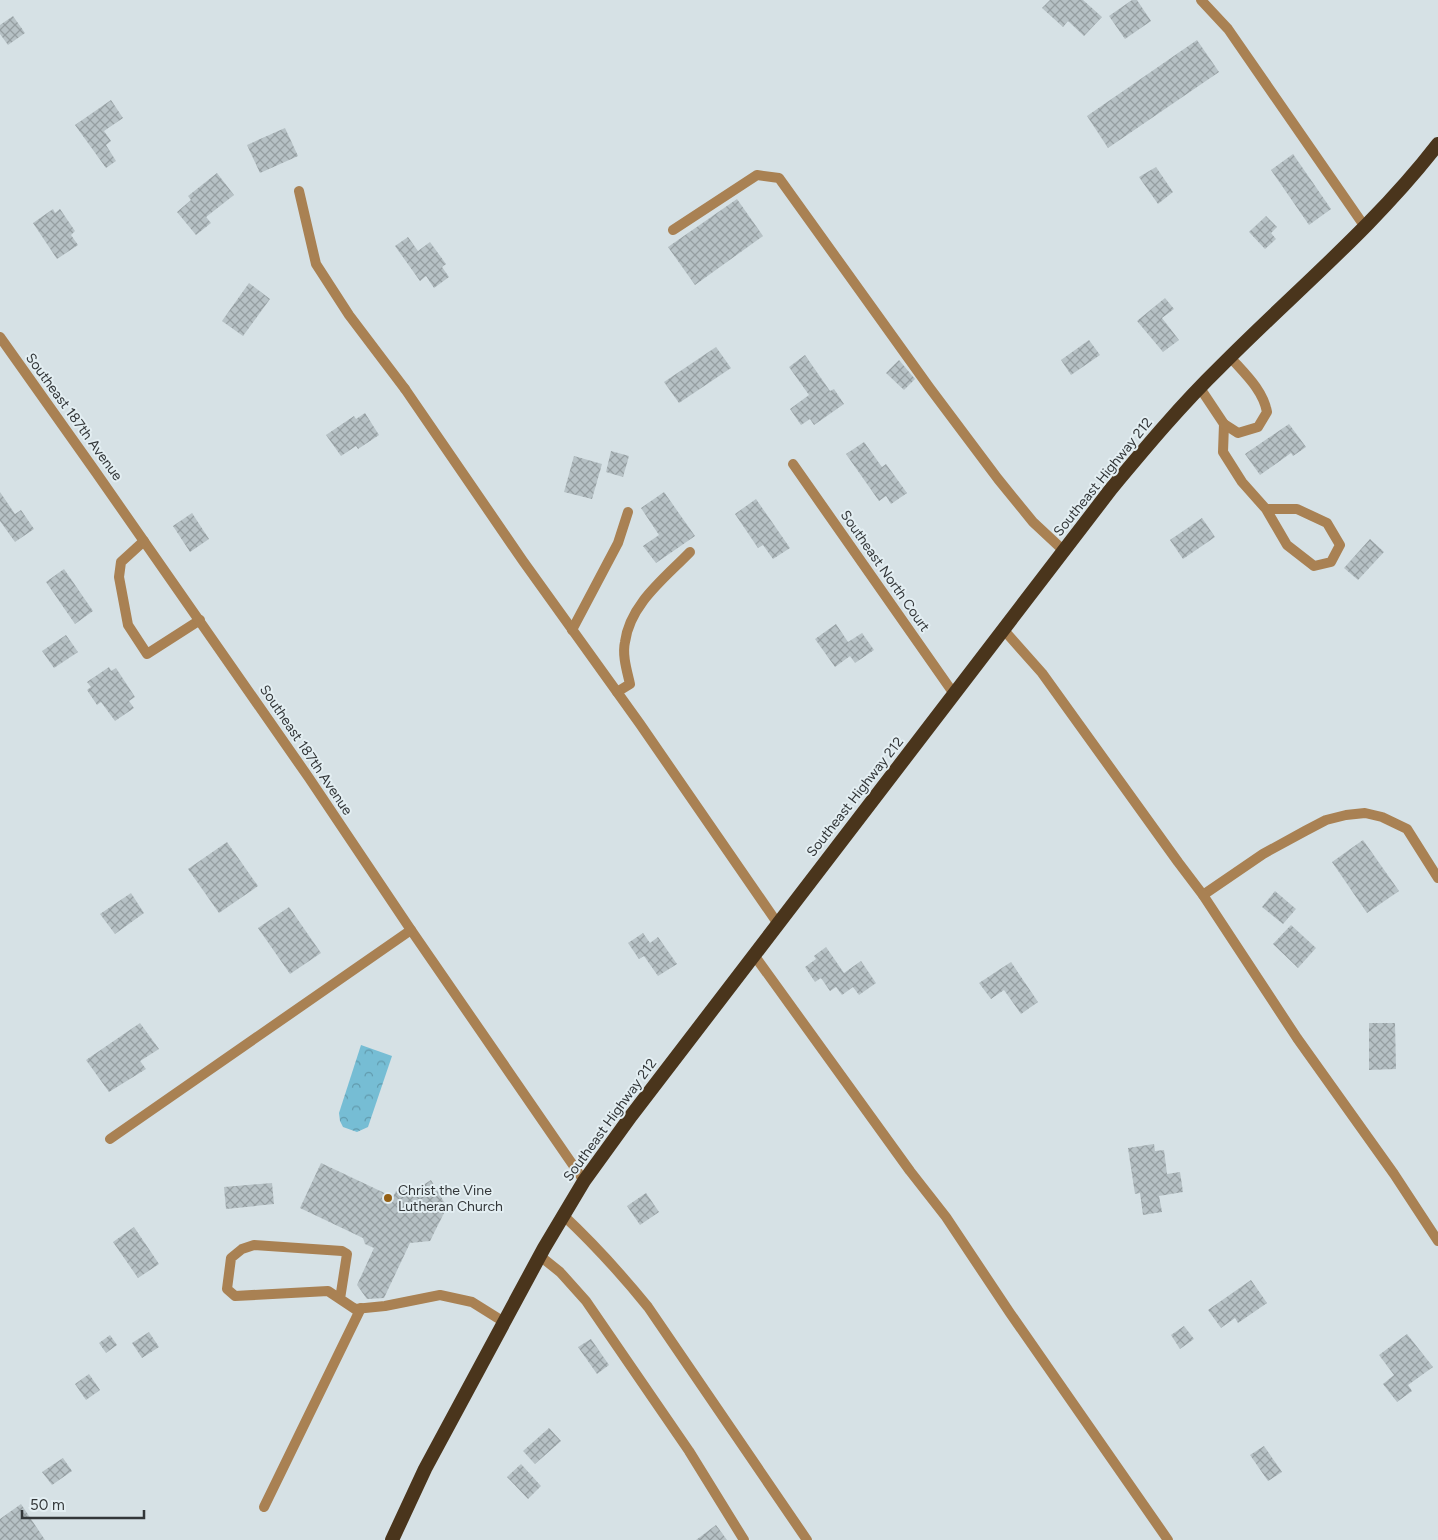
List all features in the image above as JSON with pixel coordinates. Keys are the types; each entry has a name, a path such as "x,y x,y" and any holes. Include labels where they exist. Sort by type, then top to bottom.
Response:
{"highway":[{"name":"Southeast Highway 212","path":"392,1540 425,1469 540,1256 584,1181 626,1123 1063,550 1136,459 1230,357 1365,227 1416,173 1438,144"}],"street":[{"path":"1200,0 1228,29 1365,227"},
{"path":"673,230 756,175 778,178 929,387 998,478 1033,522 1063,550"},
{"path":"299,191 316,264 349,315 405,389 517,553 617,692 778,924"},
{"name":"Southeast 187th Avenue","path":"0,337 200,620 584,1181"},
{"path":"1200,388 1224,424 1238,433 1258,427 1267,412 1265,401 1253,383 1230,357"},
{"path":"1224,424 1223,452 1242,482 1266,509 1287,545 1314,566 1331,562 1340,544 1327,523 1297,509 1266,509"},
{"name":"Southeast North Court","path":"793,464 954,694"},
{"path":"572,630 618,542 628,512"},
{"path":"144,541 121,562 119,578 128,625 147,654 200,620"},
{"path":"617,692 630,684 626,668 624,644 628,624 643,600 690,552"},
{"path":"1003,629 1042,673 1203,894 1297,1038 1394,1174 1438,1240"},
{"path":"1203,894 1263,854 1305,830 1326,820 1365,813 1382,817 1407,828 1438,878"},
{"path":"110,1139 411,930"},
{"path":"754,955 910,1171 946,1217 1010,1313 1168,1540"},
{"path":"563,1216 588,1238 648,1307 807,1540"},
{"path":"340,1299 348,1254 342,1250 254,1245 242,1249 231,1258 227,1289 235,1296 328,1291 340,1299 355,1309 385,1306 440,1295 472,1302 504,1322"},
{"path":"540,1256 560,1272 586,1301 689,1451 744,1540"},
{"path":"264,1507 361,1308"}],"green space":[{"path":"361,1045 392,1056 368,1127 357,1132 343,1127 339,1113"}],"building":[{"path":"1050,0 1083,0 1102,17 1084,36 1068,21 1063,27 1042,8"},
{"path":"1132,0 1137,0 1151,21 1125,39 1109,16"},
{"path":"13,16 25,33 8,45 0,34 0,25"},
{"path":"1197,40 1219,72 1108,148 1087,116"},
{"path":"111,100 123,118 104,131 111,141 106,145 116,161 106,168 75,125"},
{"path":"285,128 298,156 260,173 247,145"},
{"path":"1293,154 1331,209 1309,225 1271,170"},
{"path":"1156,167 1173,192 1158,204 1139,177"},
{"path":"217,173 234,195 206,217 211,223 196,235 177,212 191,200 188,196"},
{"path":"737,199 763,236 695,285 668,247"},
{"path":"53,209 55,213 60,209 75,231 71,235 78,245 57,259 33,223"},
{"path":"1266,216 1277,227 1271,233 1276,239 1265,249 1249,232"},
{"path":"408,237 418,251 430,242 446,264 442,267 449,277 434,288 426,276 420,281 395,246"},
{"path":"249,283 270,299 243,336 222,321"},
{"path":"1165,298 1174,309 1162,318 1179,340 1163,352 1137,321"},
{"path":"1089,340 1100,355 1071,375 1061,360"},
{"path":"716,347 731,368 679,403 664,382"},
{"path":"805,355 830,391 834,389 844,404 814,425 810,419 801,425 790,409 809,395 789,367"},
{"path":"899,360 915,379 904,390 886,373"},
{"path":"365,413 379,435 358,449 356,446 341,456 326,435 354,416 356,419"},
{"path":"1289,424 1306,447 1293,456 1291,453 1260,475 1245,454"},
{"path":"864,442 882,467 886,464 907,493 891,504 886,496 879,501 846,454"},
{"path":"611,451 629,456 623,477 606,472"},
{"path":"574,456 602,464 592,499 564,492"},
{"path":"0,492 15,514 21,510 34,529 15,542 0,521"},
{"path":"664,492 695,536 656,563 643,546 659,535 641,508"},
{"path":"756,499 790,548 773,559 763,545 758,548 735,514"},
{"path":"192,513 209,539 190,552 173,526"},
{"path":"1202,518 1215,537 1183,559 1170,540"},
{"path":"1370,539 1384,552 1358,580 1344,568"},
{"path":"64,569 93,611 75,624 46,582"},
{"path":"836,624 848,642 862,633 874,650 855,663 850,656 835,667 815,639"},
{"path":"66,635 78,652 54,668 42,651"},
{"path":"109,667 111,671 116,668 135,697 129,701 134,708 115,721 101,702 97,705 87,690 91,687 87,682"},
{"path":"1363,840 1399,891 1367,913 1332,862"},
{"path":"227,842 258,886 219,913 188,869"},
{"path":"1275,891 1296,909 1283,924 1262,907"},
{"path":"131,893 144,913 115,934 100,914"},
{"path":"289,907 321,953 290,974 258,928"},
{"path":"1291,925 1316,948 1298,968 1273,944"},
{"path":"643,933 650,943 658,937 677,964 658,976 644,956 639,959 628,943"},
{"path":"826,947 844,973 861,961 876,983 859,995 853,987 842,995 836,987 830,991 821,978 815,982 805,967 816,959 814,956"},
{"path":"1011,962 1038,1002 1021,1014 1004,990 991,999 979,983"},
{"path":"140,1023 159,1049 140,1061 146,1069 109,1092 86,1060"},
{"path":"1369,1023 1395,1023 1396,1069 1369,1070"},
{"path":"1154,1144 1155,1151 1164,1150 1167,1174 1180,1172 1183,1192 1159,1196 1162,1212 1143,1215 1140,1193 1135,1194 1128,1148"},
{"path":"321,1163 393,1197 396,1191 417,1189 431,1180 447,1207 430,1241 410,1243 384,1298 367,1299 357,1285 374,1248 365,1244 363,1238 300,1208"},
{"path":"272,1183 274,1204 226,1209 224,1187"},
{"path":"646,1193 659,1212 640,1225 627,1206"},
{"path":"134,1227 159,1264 138,1278 113,1242"},
{"path":"1251,1280 1267,1303 1238,1323 1235,1318 1221,1328 1208,1310"},
{"path":"1184,1326 1194,1339 1180,1349 1171,1335"},
{"path":"149,1332 159,1347 142,1358 132,1343"},
{"path":"1407,1334 1433,1367 1408,1385 1412,1391 1397,1402 1383,1384 1394,1375 1379,1355"},
{"path":"110,1335 117,1345 106,1353 99,1343"},
{"path":"591,1339 609,1365 597,1374 578,1347"},
{"path":"89,1374 100,1390 86,1400 75,1384"},
{"path":"549,1428 561,1441 535,1464 523,1451"},
{"path":"1264,1446 1282,1472 1268,1481 1250,1455"},
{"path":"63,1458 72,1471 52,1485 42,1472"},
{"path":"521,1464 541,1486 528,1499 507,1477"},
{"path":"21,1504 45,1540 0,1540 0,1519"},
{"path":"716,1525 727,1540 696,1540"}],"place":[{"name":"Christ the Vine Lutheran Church","path":"388,1198"}]}
